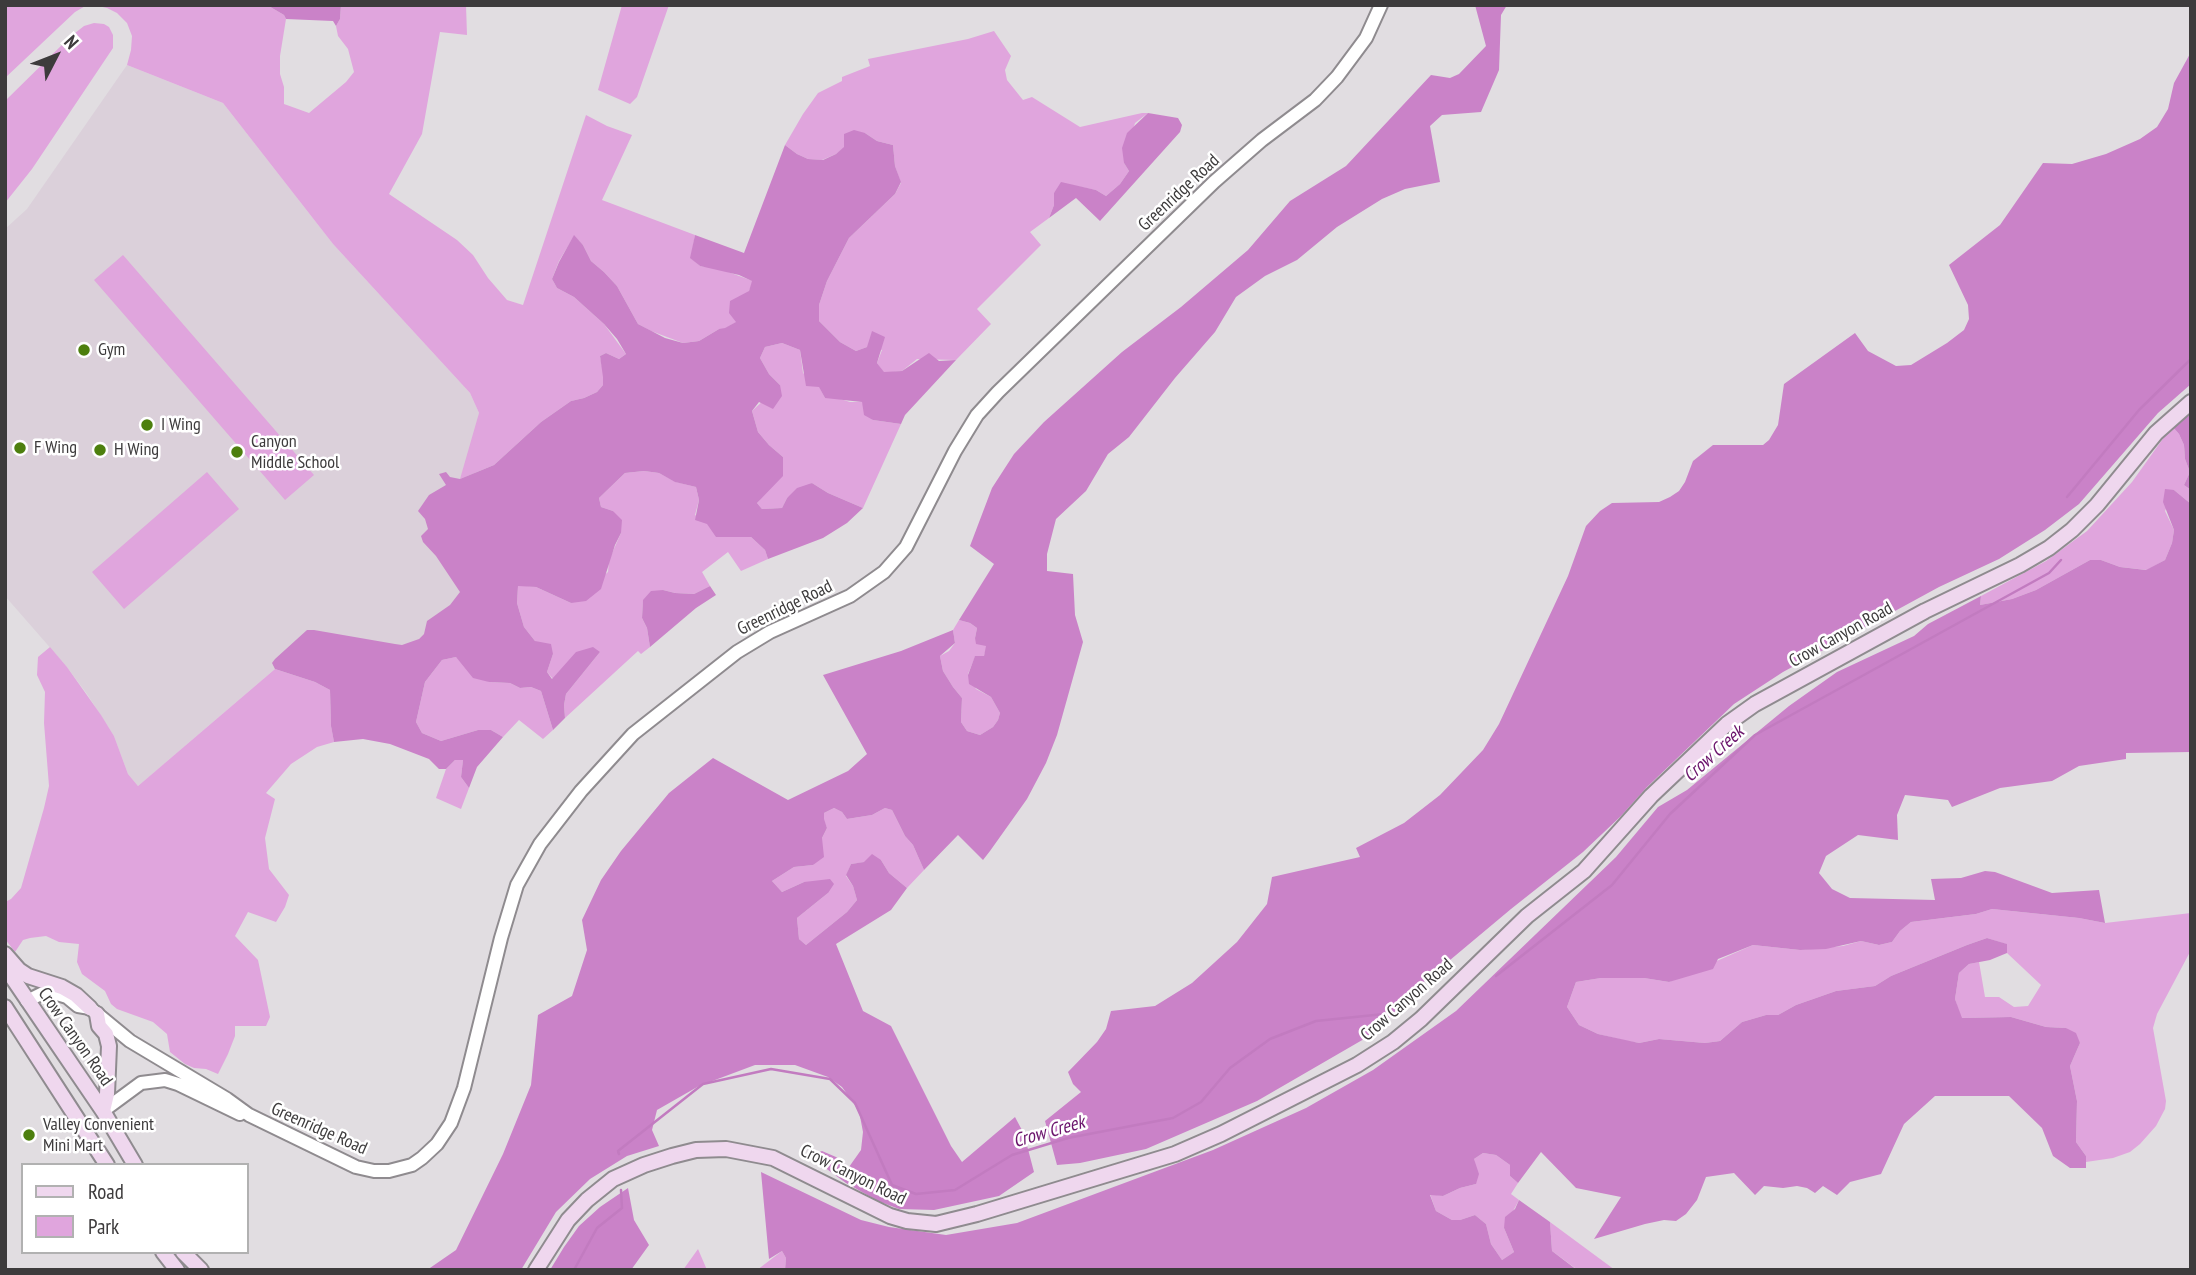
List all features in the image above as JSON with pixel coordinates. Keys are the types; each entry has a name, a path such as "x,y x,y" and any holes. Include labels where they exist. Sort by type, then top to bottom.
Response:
{"main road":[{"name":"Crow Canyon Road","path":"536,1270 568,1220 613,1179 644,1164 696,1150 726,1149 773,1158 890,1216 936,1224 965,1218 1175,1154 1222,1134 1357,1065 1376,1055 1412,1027 1527,916 1584,871 1651,796 1727,724 1755,704 1828,664 2049,548 2097,505 2156,433 2191,402"},
{"path":"5,954 28,976 62,987 76,995 93,1011 99,1026 106,1034 109,1046 107,1094 103,1111"},
{"name":"Crow Canyon Road","path":"5,967 103,1111 134,1163"},
{"path":"27,1001 7,1010 106,1163"},
{"path":"165,1254 177,1270"},
{"path":"185,1254 203,1270"},
{"path":"193,1254 203,1270"}],"street":[{"name":"Greenridge Road","path":"27,1001 47,991 67,997 78,1006 93,1011 130,1041 249,1115 356,1167 374,1171 401,1169 412,1165 431,1150 451,1123 464,1088 500,938 517,885 540,845 581,791 633,734 737,652 770,632 850,596 884,572 906,547 955,451 977,415 1214,183 1262,140 1315,100 1337,77 1366,38 1381,5"},
{"name":"Greenridge Road","path":"103,1111 142,1083 164,1080 178,1084 237,1114 249,1115"}],"shaded area":[{"path":"267,5 341,5 340,19 336,26 333,21 286,19"},
{"path":"1475,5 1507,5 1501,15 1499,70 1481,112 1442,115 1430,126 1440,182 1405,189 1382,199 1337,227 1297,260 1265,276 1236,297 1215,332 1129,437 1108,454 1086,491 1056,519 1047,554 1047,571 1073,574 1075,615 1083,642 1057,735 1046,763 1027,799 983,860 958,835 924,870 892,810 885,808 872,815 847,819 842,812 834,808 824,813 827,828 822,838 824,857 813,865 794,867 772,881 782,892 804,882 830,879 834,884 828,893 797,918 799,939 806,945 847,912 857,900 846,875 851,864 864,862 872,854 907,888 891,910 836,944 863,1011 891,1026 951,1146 962,1162 1015,1117 1024,1134 1034,1172 999,1196 934,1210 899,1209 878,1201 846,1183 809,1156 822,1151 849,1167 861,1150 863,1132 859,1111 842,1087 828,1077 795,1065 755,1065 699,1086 657,1110 652,1130 659,1146 627,1156 590,1179 556,1212 521,1270 427,1270 456,1250 503,1154 531,1085 538,1015 572,996 587,950 582,920 601,880 621,851 669,793 713,758 788,800 848,771 867,754 823,675 901,651 953,630 955,643 940,656 943,671 962,698 961,722 967,731 980,735 993,727 1000,713 991,697 969,684 968,675 975,656 984,656 986,646 976,644 977,628 959,620 994,564 970,546 992,488 1014,454 1044,422 1122,352 1181,307 1248,250 1290,201 1346,166 1431,75 1450,78 1459,74 1486,46"},
{"path":"2191,52 2191,384 2158,413 2079,504 2045,530 1999,559 1939,587 1783,672 1734,704 1583,852 1419,986 1387,1020 1364,1039 1257,1101 1146,1149 1080,1163 1057,1165 1045,1121 1081,1092 1073,1084 1068,1072 1097,1042 1106,1029 1111,1011 1155,1006 1192,983 1237,942 1267,904 1272,877 1360,857 1356,848 1404,823 1440,795 1483,750 1499,724 1568,576 1586,526 1600,511 1612,503 1659,502 1670,497 1679,491 1685,482 1693,461 1713,445 1763,445 1778,425 1784,384 1855,333 1868,351 1896,366 1911,365 1964,330 1969,319 1968,305 1949,265 2000,225 2043,163 2072,164 2106,154 2140,139 2157,127 2168,109 2174,83"},
{"name":"Canyon Middle School","path":"127,65 223,103 333,244 470,393 479,413 466,593 415,643 394,650 310,639 138,786 128,774 114,736 87,694 5,596 5,229 27,209"},
{"path":"1148,113 1178,118 1182,125 1180,132 1100,221 1076,198 1049,218 1054,205 1054,193 1061,182 1096,190 1106,196 1120,184 1129,171 1124,163 1122,148 1127,133"},
{"path":"854,130 893,145 895,166 901,182 895,194 849,238 827,281 819,305 819,321 840,342 856,351 867,347 872,331 885,337 877,363 884,372 902,371 929,353 939,361 956,360 905,415 901,424 873,420 864,415 862,402 825,398 819,387 806,386 800,350 782,343 765,347 760,358 769,374 780,385 782,396 773,409 759,402 752,411 758,432 783,457 783,476 757,503 762,509 782,508 797,488 812,483 863,508 847,523 823,538 768,559 765,550 751,537 716,537 707,524 695,520 699,500 696,487 675,482 659,473 625,473 599,498 601,507 613,511 622,520 621,533 601,589 586,601 571,603 536,587 518,586 517,603 524,627 535,641 551,644 553,654 547,672 552,679 576,652 593,647 600,652 566,694 565,718 553,730 541,691 473,678 456,657 442,660 425,682 416,722 422,733 441,741 478,730 491,730 503,737 477,767 469,788 461,777 463,760 455,760 446,769 439,769 429,759 390,744 363,739 334,742 330,690 315,682 275,669 272,663 275,659 307,630 402,645 419,639 424,634 427,621 450,605 460,592 421,536 428,529 425,519 418,511 429,495 446,485 439,474 446,472 450,477 460,479 494,465 541,422 571,401 597,392 603,385 600,356 606,353 619,359 626,354 604,324 574,297 557,288 552,279 574,235 591,261 617,286 638,324 665,338 683,343 699,341 736,322 729,313 730,301 749,291 752,281 739,275 700,266 690,258 695,235 744,253 785,145 808,159 823,160 844,147 844,134"},
{"path":"2191,411 2191,490 2184,485 2190,472 2184,445 2172,426"},
{"path":"2165,489 2174,490 2191,504 2191,752 2126,753 2126,759 2079,766 2052,781 2000,788 1952,807 1948,800 1905,795 1897,815 1898,840 1858,835 1826,856 1819,873 1832,889 1850,898 1935,900 1931,879 1961,878 1985,871 1995,872 2052,893 2099,890 2105,923 1992,909 1976,914 1911,922 1892,942 1879,945 1861,941 1826,949 1800,950 1753,945 1718,959 1713,969 1669,982 1644,978 1601,978 1576,982 1567,1007 1579,1025 1598,1034 1639,1043 1659,1039 1705,1043 1720,1041 1742,1022 1766,1015 1778,1015 1796,1005 1836,991 1875,986 1891,976 1987,938 2007,944 2007,953 1969,964 1959,973 1955,999 1962,1018 2011,1017 2046,1027 2066,1028 2076,1033 2080,1043 2070,1066 2077,1101 2076,1142 2086,1156 2086,1168 2070,1168 2053,1156 2042,1128 2009,1096 1935,1096 1904,1124 1881,1174 1850,1182 1837,1195 1823,1186 1815,1193 1797,1186 1764,1186 1755,1195 1734,1173 1706,1177 1697,1200 1686,1214 1676,1221 1664,1220 1645,1224 1594,1239 1621,1197 1576,1188 1541,1152 1518,1183 1510,1176 1510,1165 1496,1155 1483,1153 1474,1159 1479,1174 1476,1184 1443,1196 1430,1195 1436,1211 1452,1220 1475,1215 1486,1224 1491,1244 1502,1260 1514,1252 1504,1228 1505,1217 1515,1209 1519,1200 1550,1222 1552,1251 1577,1270 785,1270 786,1258 782,1251 769,1259 761,1172 861,1220 946,1235 1017,1223 1213,1150 1306,1108 1373,1070 1456,1011 1616,857 1658,807 1687,790 1789,706 1837,672 1914,636 1928,624 1981,596 1980,605 2012,599 2036,590 2090,560 2146,570 2165,560 2174,530 2163,502"},
{"path":"710,586 716,595 696,608 650,647 647,628 642,618 643,600 651,591 694,594"},
{"path":"628,1188 634,1220 649,1245 631,1270 550,1270 579,1226 600,1207"}],"green space":[{"path":"5,5 87,5 75,12 5,78"},
{"path":"94,5 267,5 286,19 280,56 284,104 309,113 354,72 348,49 338,36 336,26 340,19 341,5 466,5 467,35 440,32 422,134 389,194 457,240 473,255 507,300 523,305 586,115 632,135 602,200 695,235 691,258 700,266 720,269 753,281 737,322 699,341 683,343 651,331 638,324 617,286 591,261 583,245 574,236 552,279 557,288 574,297 604,324 626,354 619,359 606,353 600,356 604,377 603,385 597,392 571,401 541,422 494,465 460,479 479,413 470,393 333,244 223,103 127,65 132,36 127,23 117,13"},
{"path":"622,5 669,5 637,97 630,104 598,90"},
{"path":"94,23 109,27 113,35 113,48 32,169 5,203 5,101 70,37 84,26"},
{"path":"994,31 1011,56 1005,70 1007,80 1023,100 1032,97 1080,127 1148,113 1135,123 1124,163 1129,171 1120,184 1106,196 1096,190 1071,185 1054,193 1054,205 1049,218 1030,232 1041,245 977,309 991,324 956,360 917,359 902,371 884,373 877,363 882,350 867,347 856,351 840,342 819,321 819,305 827,281 849,238 895,194 901,183 895,166 893,145 877,141 865,133 836,154 822,160 808,159 785,145 818,93 842,81 842,77 870,66 868,59 968,39"},
{"path":"123,255 314,475 285,500 94,280"},
{"path":"782,343 800,350 803,373 819,386 825,398 862,402 873,420 901,424 863,508 812,483 787,498 782,508 762,509 757,503 767,491 783,457 758,432 752,411 780,385 769,374 760,358 765,347"},
{"path":"2172,426 2184,445 2190,472 2184,485 2191,490 2191,504 2174,490 2165,511 2174,530 2165,560 2147,570 2090,560 2036,590 2012,599 1980,605 1981,596 2046,561 2087,531 2132,482"},
{"path":"207,472 239,509 124,609 92,572"},
{"path":"625,473 659,473 676,482 696,487 699,500 695,515 729,537 751,537 765,550 768,559 741,571 728,552 702,572 710,586 694,594 663,590 643,601 642,618 647,628 650,647 641,654 638,651 565,718 566,694 600,652 562,669 553,679 547,672 553,654 535,641 524,627 517,603 518,585 536,587 571,603 608,572 609,560 621,533 613,511 601,507 599,498"},
{"path":"959,620 977,628 975,638 987,646 984,656 975,657 968,674 976,689 991,697 1000,713 993,727 980,735 967,731 961,722 962,698 943,671 940,656 949,651 955,643 953,630"},
{"path":"50,647 101,715 114,736 128,774 138,786 275,669 315,682 330,690 334,742 317,747 291,764 266,793 275,799 265,838 269,869 289,895 285,907 276,922 248,912 235,936 258,960 270,1017 266,1026 235,1026 235,1036 218,1074 185,1064 170,1052 167,1034 153,1022 117,1009 111,1004 105,991 82,974 77,962 79,944 59,942 46,936 30,938 23,940 15,952 5,939 5,902 21,888 49,786 44,723 45,692 37,675 38,657"},
{"path":"456,657 489,682 510,683 520,688 531,687 541,691 553,730 543,739 519,720 503,737 491,730 478,730 441,741 422,733 416,722 425,682 442,660"},
{"path":"455,760 463,760 461,777 469,788 461,809 436,798 446,769"},
{"path":"834,808 842,812 847,819 872,815 885,808 892,810 924,870 907,888 889,873 881,860 851,864 846,876 853,886 857,900 847,912 806,945 799,939 797,918 828,893 804,882 782,892 772,881 794,867 813,865 822,848 822,838 827,828 823,819 824,813"},
{"path":"1992,909 2105,923 2191,913 2191,950 2157,1014 2153,1028 2166,1101 2165,1109 2156,1126 2130,1152 2086,1162 2086,1156 2076,1142 2077,1101 2070,1066 2080,1043 2066,1028 2046,1027 2011,1017 1961,1018 1955,999 1959,973 1969,964 1979,962 1985,997 1999,997 2014,1007 2028,1006 2041,985 2007,953 2006,944 1987,938 1891,976 1875,986 1836,991 1796,1005 1778,1015 1766,1015 1742,1022 1720,1041 1627,1041 1598,1034 1579,1025 1567,1007 1576,982 1601,978 1644,978 1669,982 1753,945 1800,950 1843,946 1861,941 1879,945 1892,942 1911,922 1976,914"},
{"path":"1483,1153 1496,1155 1510,1165 1510,1176 1518,1183 1511,1194 1519,1200 1504,1228 1514,1252 1502,1260 1491,1244 1486,1224 1475,1215 1452,1220 1436,1211 1430,1194 1443,1196 1476,1184 1474,1159"},
{"path":"1550,1222 1615,1270 1575,1268 1552,1251"},
{"path":"698,1249 707,1270 683,1270"},
{"path":"782,1251 786,1258 785,1270 757,1270"}],"waterway":[{"name":"Crow Creek","path":"2067,497 2139,410 2191,359"},
{"name":"Crow Creek","path":"1496,976 1612,885 1670,814 1755,735 2049,573 2061,560"},
{"name":"Crow Creek","path":"619,1154 618,1151 703,1084 771,1069 830,1079 855,1103 892,1185 916,1194 955,1190 1012,1155 1068,1138 1173,1118 1201,1102 1230,1068 1270,1039 1316,1021 1384,1014"},
{"name":"Crow Creek","path":"574,1270 597,1228 622,1208 621,1190"}],"place":[{"name":"Gym","path":"84,350"},
{"name":"I Wing","path":"147,425"},
{"name":"F Wing","path":"20,448"},
{"name":"H Wing","path":"100,450"},
{"name":"Canyon Middle School","path":"237,452"},
{"name":"Valley Convenient Mini Mart","path":"29,1135"}]}
